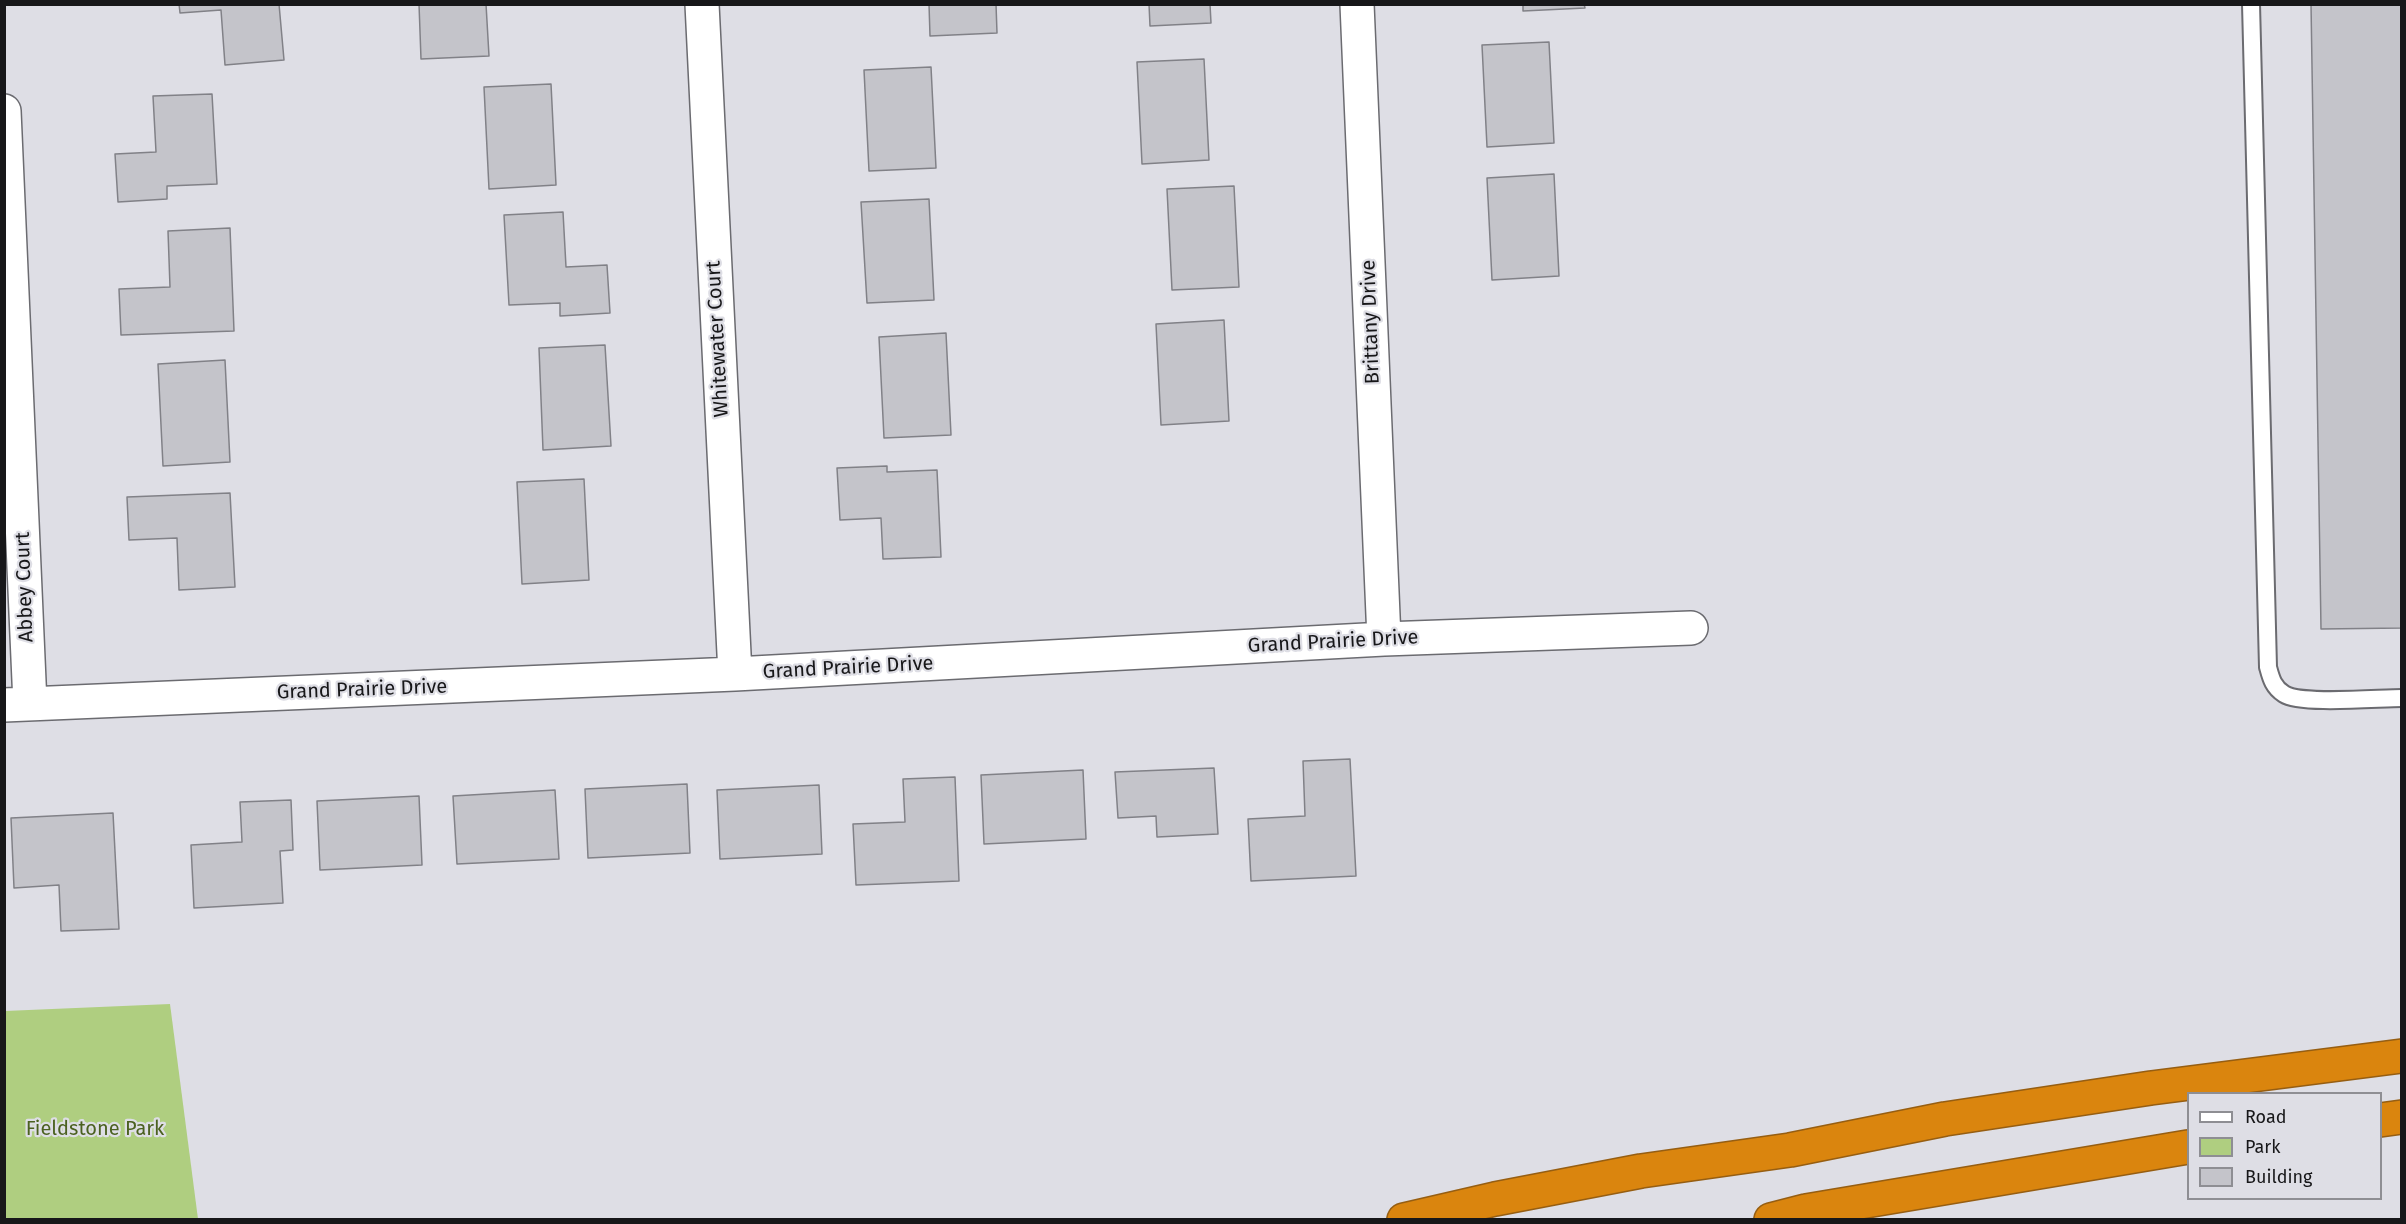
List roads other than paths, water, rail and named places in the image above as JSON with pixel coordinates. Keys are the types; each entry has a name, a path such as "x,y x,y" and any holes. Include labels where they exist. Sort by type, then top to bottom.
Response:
{"highway":[{"path":"1404,1220 1495,1198 1641,1171 1790,1150 1945,1119 2151,1088 2402,1056"},
{"path":"2382,1120 2402,1117"},
{"path":"1771,1220 1806,1211 2187,1148"}],"street":[{"name":"Whitewater Court","path":"702,4 735,674"},
{"name":"Brittany Drive","path":"1357,4 1384,639"},
{"name":"Abbey Court","path":"4,111 17,705"},
{"name":"Grand Prairie Drive","path":"17,705 735,674 1384,639 1691,628"}],"lane":[{"path":"2251,4 2268,667 2273,684 2285,695 2305,699 2402,698"}],"park label":[{"name":"Fieldstone Park","path":"95,1129"}]}
